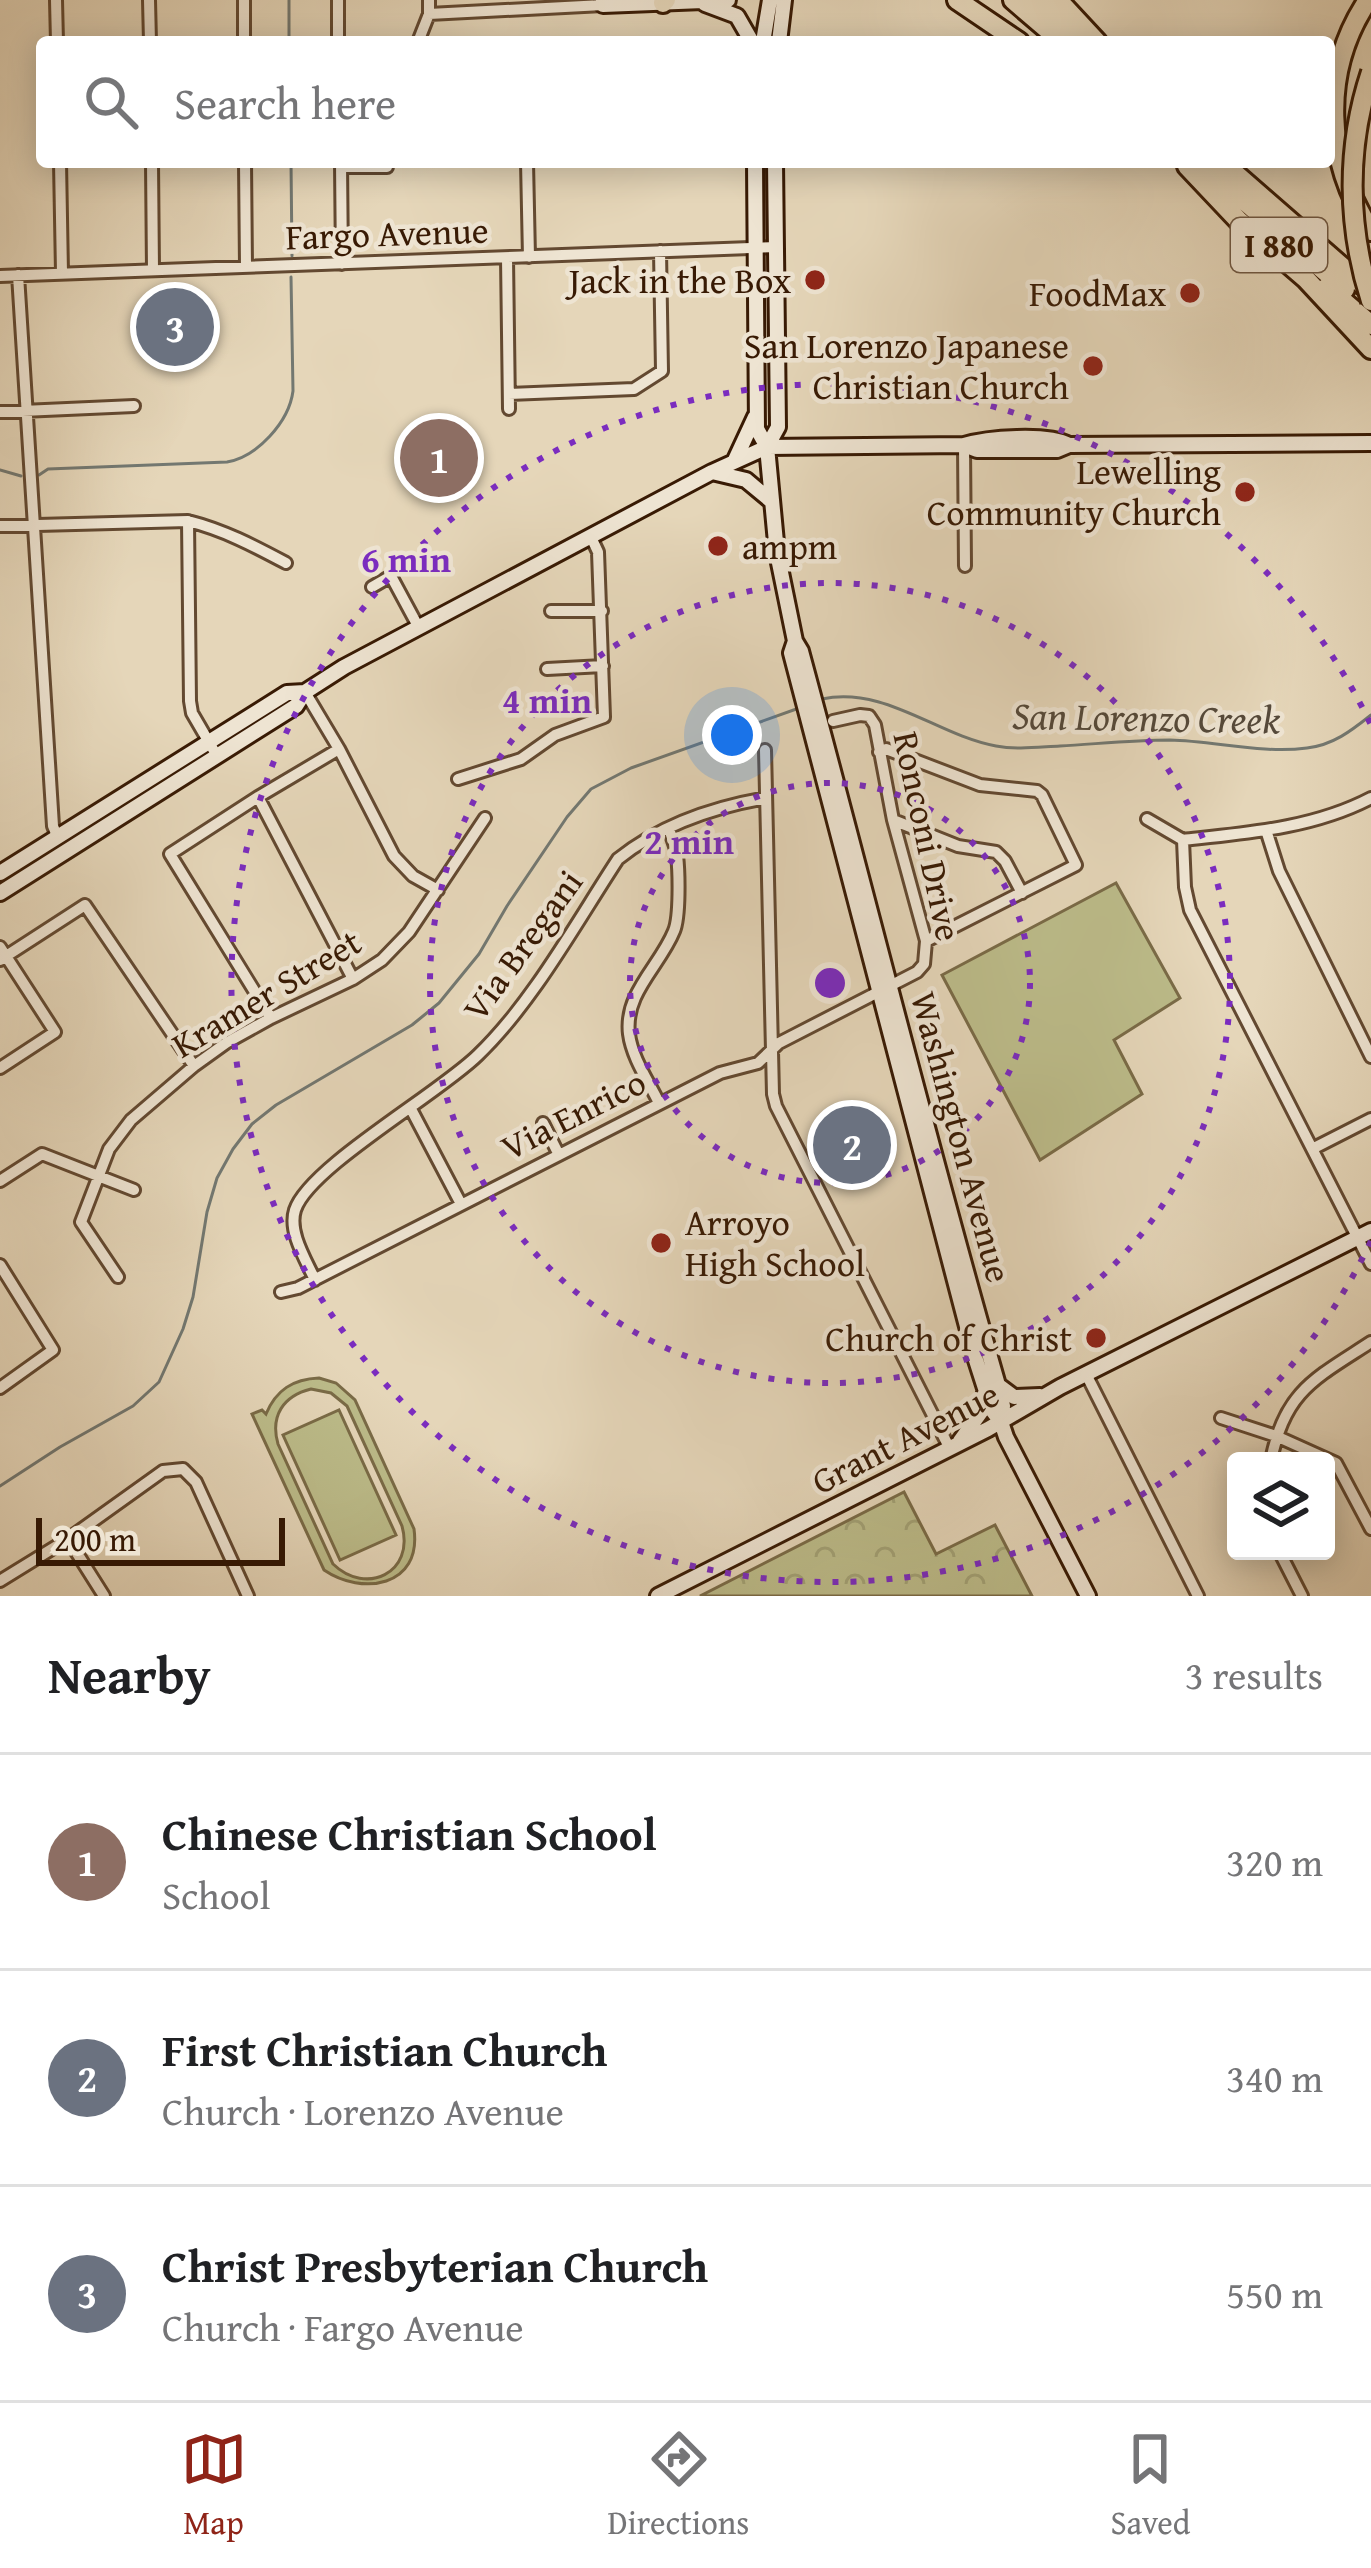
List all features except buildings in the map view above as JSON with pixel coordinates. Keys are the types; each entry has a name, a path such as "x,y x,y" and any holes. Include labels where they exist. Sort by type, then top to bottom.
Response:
{"highway":[{"path":"957,0 1010,36"},
{"path":"998,0 1039,36"},
{"path":"1013,0 1055,36"},
{"path":"1036,0 1077,36"},
{"path":"1058,0 1091,36"},
{"path":"1335,97 1340,59 1368,0"},
{"path":"1371,72 1359,116 1352,188 1357,243 1371,301"},
{"path":"1335,127 1340,165 1371,231"},
{"path":"1194,168 1238,220 1306,280 1371,349"},
{"name":"I 880","path":"1196,168 1371,311"},
{"name":"I 880","path":"1196,168 1371,325"},
{"name":"I 880","path":"1229,168 1371,292"},
{"path":"1248,184 1371,272"}],"main road":[{"path":"603,3 728,0"},
{"path":"764,36 770,0"},
{"path":"780,36 784,0"},
{"path":"700,2 737,16 749,36"},
{"name":"Washington Avenue","path":"755,168 757,429 767,447 776,553 796,641 790,653 820,718 884,989 992,1386 992,1410 1088,1596"},
{"name":"Washington Avenue","path":"767,447 778,427 775,168"},
{"path":"735,460 757,413"},
{"path":"0,873 57,836 296,706 305,692 418,628 767,447 1057,450 1069,445 1371,443"},
{"path":"712,472 746,480 770,500"},
{"path":"0,893 213,749"},
{"path":"56,857 57,836"},
{"name":"Grant Avenue","path":"662,1595 1365,1234"},
{"path":"953,1448 981,1412 992,1386 1014,1397 1046,1396"}],"street":[{"path":"56,0 57,36"},
{"path":"149,0 149,36"},
{"path":"244,0 244,36"},
{"path":"338,0 338,36"},
{"path":"420,36 429,7 603,3"},
{"path":"60,168 62,273"},
{"path":"152,168 154,270"},
{"path":"245,168 246,267"},
{"path":"341,168 342,264"},
{"path":"527,168 530,257"},
{"name":"Fargo Avenue","path":"0,276 777,247"},
{"path":"509,394 634,389 662,371 660,251"},
{"path":"507,258 509,409"},
{"path":"18,275 57,836"},
{"path":"0,412 134,406"},
{"path":"964,446 965,566"},
{"path":"188,521 190,701 213,749"},
{"path":"0,526 188,521 249,543 286,563"},
{"path":"458,779 521,759 555,735 604,717 598,552 591,537"},
{"path":"372,586 391,576 418,628"},
{"path":"550,611 602,611"},
{"path":"547,669 602,666"},
{"path":"305,692 394,856 413,876 438,890"},
{"name":"Ronconi Drive","path":"820,718 869,716 878,736 893,820 926,941 924,965 884,989"},
{"path":"271,1018 170,854 339,748"},
{"path":"879,752 886,749 980,785 1037,791 1076,865 926,941"},
{"path":"765,750 776,1106 953,1448"},
{"path":"258,796 353,979"},
{"name":"Via Bregani","path":"315,1280 295,1233 294,1212 319,1176 477,1056 518,1010 619,859 669,828 766,798"},
{"path":"1148,819 1183,840 1266,830 1341,814 1371,798"},
{"name":"Kramer Street","path":"118,1277 81,1222 109,1149 131,1120 226,1043 382,960 410,932 485,818"},
{"path":"893,820 958,846 996,852 1022,893"},
{"path":"659,1103 632,1049 628,1029 638,989 676,927 677,854 669,828"},
{"path":"1266,830 1279,871 1371,1057"},
{"path":"1183,840 1190,910 1314,1148 1365,1234 1371,1264"},
{"path":"0,1068 55,1032 2,954 85,905 194,1066"},
{"name":"Via Enrico","path":"281,1292 315,1280 720,1073 758,1063 779,1043 884,989"},
{"path":"411,1109 460,1204"},
{"path":"1314,1148 1371,1119"},
{"path":"543,1123 560,1155"},
{"path":"0,1181 42,1154 134,1190"},
{"path":"0,1265 53,1350 0,1388"},
{"path":"1273,1452 1293,1401 1313,1380 1371,1342"},
{"path":"1087,1376 1198,1596"},
{"path":"1221,1418 1336,1463 1371,1529"},
{"path":"0,1581 163,1471 182,1469 196,1482 248,1596"},
{"path":"68,1539 104,1596"},
{"path":"1284,1560 1302,1596"}],"green space":[{"path":"1116,883 1180,998 1114,1040 1142,1094 1040,1160 942,975"},
{"path":"310,1379 336,1383 355,1400 414,1529 409,1564 386,1581 355,1583 324,1570 252,1414 262,1410 266,1414 280,1392","holes":["311,1389 331,1393 347,1406 402,1526 401,1556 385,1575 360,1578 333,1564 278,1444 276,1425 286,1402"]},
{"path":"339,1410 396,1535 340,1560 283,1435"},
{"path":"904,1492 936,1554 995,1525 1032,1596 700,1596"}],"waterway":[{"path":"289,0 289,36"},
{"path":"291,168 292,256"},
{"path":"39,475 48,469 227,462 260,446 278,426 293,391 291,277"},
{"path":"0,470 21,476"},
{"name":"San Lorenzo Creek","path":"822,699 868,699 974,740 1012,748 1170,740 1307,748 1349,732 1371,715"},
{"name":"San Lorenzo Creek","path":"0,1486 133,1406 159,1382 183,1329 207,1212 217,1178 233,1149 252,1124 276,1105 412,1025 439,1003 479,954 567,817 591,789 631,768 802,707"}],"place":[{"name":"Jack in the Box","path":"815,280"},
{"name":"FoodMax","path":"1190,293"},
{"name":"Christ Presbyterian Church","path":"175,327"},
{"name":"San Lorenzo Japanese Christian Church","path":"1093,366"},
{"name":"Chinese Christian School","path":"439,458"},
{"name":"Lewelling Community Church","path":"1245,492"},
{"name":"ampm","path":"718,546"},
{"name":"First Christian Church","path":"852,1145"},
{"name":"Arroyo High School","path":"661,1243"},
{"name":"Church of Christ","path":"1096,1338"}]}
